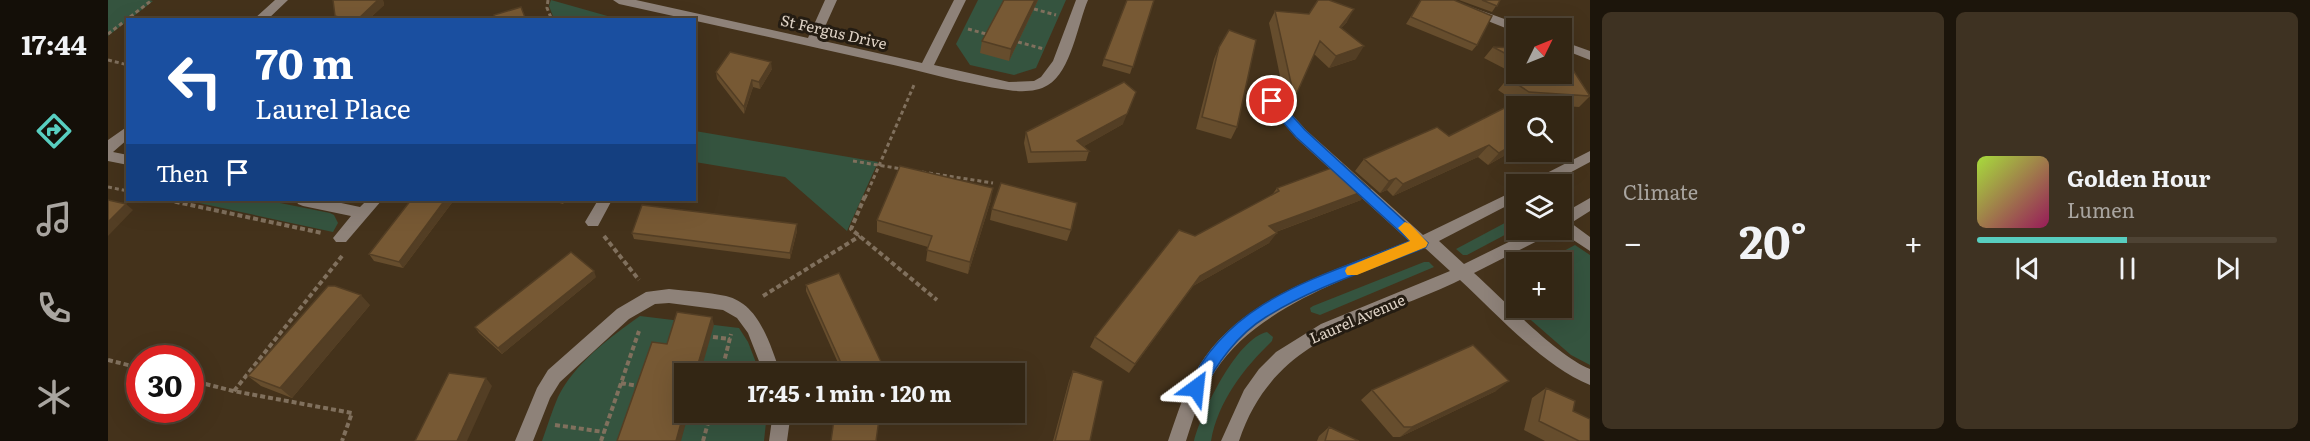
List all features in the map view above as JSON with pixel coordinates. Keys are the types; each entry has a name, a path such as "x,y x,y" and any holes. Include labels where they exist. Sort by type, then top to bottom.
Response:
{"street":[{"path":"261,18 282,0"},
{"name":"St Fergus Drive","path":"623,0 1009,86 1038,85 1051,78 1082,0"},
{"path":"812,43 831,0"},
{"path":"924,68 960,0"},
{"path":"1441,0 1506,24"},
{"path":"1572,49 1590,56"},
{"path":"1272,101 1301,134 1548,350 1575,371 1590,377"},
{"path":"108,148 126,133"},
{"path":"108,156 126,160"},
{"path":"1557,174 1590,156"},
{"path":"1177,441 1185,409 1205,370 1228,339 1259,313 1296,294 1424,241 1506,200"},
{"path":"308,201 362,213"},
{"path":"341,238 374,201"},
{"path":"593,222 604,201"},
{"path":"1572,216 1590,204"},
{"path":"1572,231 1590,245"},
{"name":"Laurel Avenue","path":"1230,441 1236,420 1256,388 1280,358 1304,341 1462,273 1526,240"},
{"path":"524,441 543,394 554,376 623,314 652,297 669,296 726,303 744,313 755,329 769,363"},
{"path":"778,441 780,423"}],"path":[{"path":"129,18 152,0"},
{"path":"548,0 547,8 551,18"},
{"path":"108,34 126,20"},
{"path":"108,60 126,64"},
{"path":"924,68 852,230 937,300"},
{"path":"853,161 993,183"},
{"path":"108,187 126,191"},
{"path":"172,201 341,238 355,239 233,391"},
{"path":"593,222 652,297"},
{"path":"763,296 860,236"},
{"path":"601,441 640,327"},
{"path":"724,363 733,328"},
{"path":"713,337 730,339"},
{"path":"108,360 126,364"},
{"path":"204,384 352,413 342,441"},
{"path":"621,384 638,386"},
{"path":"703,441 708,423"},
{"path":"548,424 604,432"}],"green space":[{"path":"108,0 153,1 131,18 126,18 126,22 108,36"},
{"path":"551,0 611,17 554,18 549,6"},
{"path":"978,0 1066,0 1036,68 1014,75 970,65 956,44"},
{"path":"696,131 878,162 847,231 785,177 696,162"},
{"path":"190,201 270,201 330,213 334,215 338,223 333,232"},
{"path":"1506,222 1506,234 1467,255 1463,255 1456,249"},
{"path":"1575,245 1590,255 1590,365 1571,355 1528,318 1572,318 1572,252 1562,252"},
{"path":"1429,262 1434,267 1320,315 1311,312 1310,308 1313,306"},
{"path":"640,316 739,328 748,342 756,363 674,363 674,423 766,423 764,441 542,441 558,397 565,385 583,362"},
{"path":"1267,332 1273,337 1272,341 1242,374 1226,399 1214,426 1211,441 1194,441 1204,413 1222,378 1244,348 1256,337"}],"building":[{"path":"333,0 378,0 359,18 335,16"},
{"path":"1004,0 1035,0 1011,49 982,41"},
{"path":"1127,0 1154,0 1133,67 1104,59"},
{"path":"1318,0 1329,0 1354,9 1340,27 1364,46 1336,56 1320,41 1296,95 1293,92 1275,11 1309,14"},
{"path":"1421,0 1454,0 1492,16 1477,45 1411,17"},
{"path":"1482,0 1500,0 1497,6"},
{"path":"521,7 525,18 495,18 494,15"},
{"path":"1229,30 1256,40 1237,127 1202,117 1219,47"},
{"path":"1493,47 1506,48 1506,54"},
{"path":"730,52 771,62 759,82 752,80 744,107 716,72"},
{"path":"1572,68 1590,96 1529,92 1517,84 1572,84"},
{"path":"1124,82 1136,92 1127,114 1077,141 1089,151 1031,152 1026,132"},
{"path":"1506,107 1506,149 1499,153 1489,145 1403,184 1396,178 1389,181 1364,159 1437,127 1449,136"},
{"path":"1342,164 1370,189 1269,226 1277,233 1200,276 1135,364 1095,337 1179,230 1195,236 1279,191 1277,188"},
{"path":"900,166 993,188 970,262 927,250 932,236 877,220"},
{"path":"1001,183 1077,203 1071,230 992,209"},
{"path":"108,200 126,204 108,222"},
{"path":"410,201 444,201 399,262 369,254"},
{"path":"642,205 797,224 790,253 632,233"},
{"path":"571,252 594,271 498,348 475,327"},
{"path":"839,273 882,363 841,363 806,285"},
{"path":"328,286 335,286 361,295 280,388 248,376"},
{"path":"677,312 712,317 698,363 674,363 674,423 681,423 676,441 617,441 652,342 667,344"},
{"path":"1473,345 1509,381 1412,427 1404,427 1372,390"},
{"path":"1073,371 1103,381 1090,441 1055,441"},
{"path":"449,373 486,378 457,441 415,441"},
{"path":"1546,388 1575,401 1573,411 1590,419 1590,441 1579,441 1539,421"},
{"path":"833,423 878,423 876,441 831,441"},
{"path":"1329,427 1359,441 1325,441"}],"slow traffic":[{"path":"1352,271 1421,243 1405,228"}],"route":[{"path":"1196,388 1205,370 1228,339 1259,313 1296,294 1421,243 1301,134 1272,101"}]}
